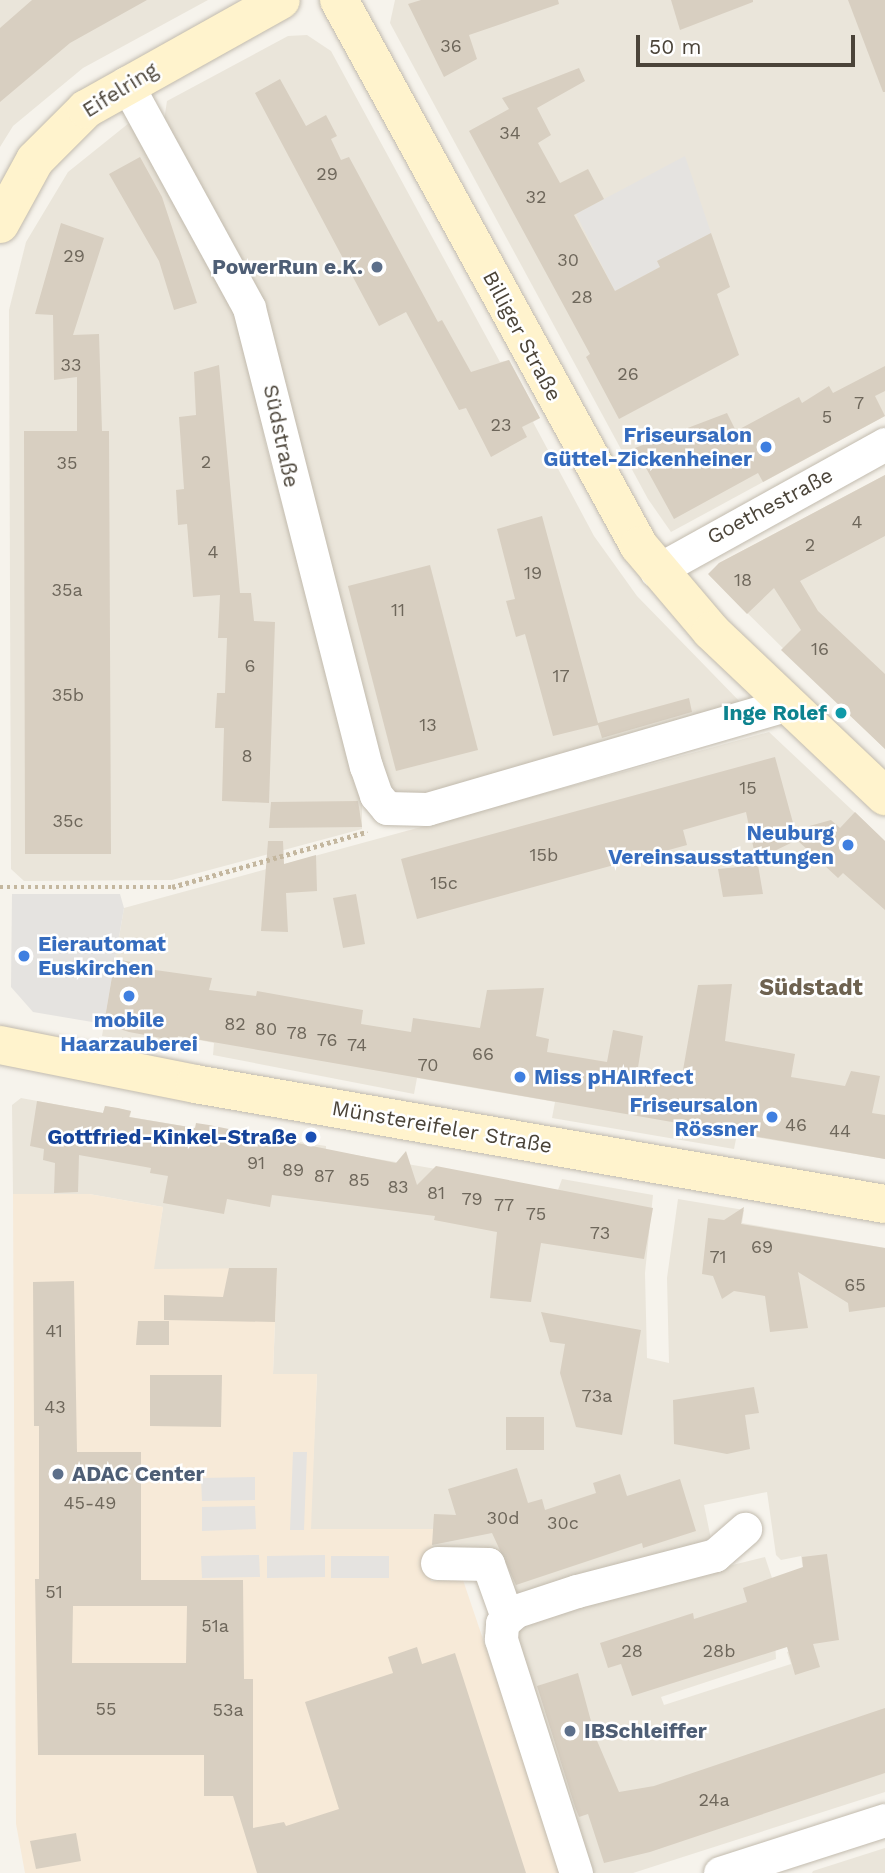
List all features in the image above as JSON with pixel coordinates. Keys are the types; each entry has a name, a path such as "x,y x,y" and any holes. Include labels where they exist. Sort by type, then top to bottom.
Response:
{"street":[{"name":"Eifelring","path":"0,224 44,148 86,108 126,83 281,0"},
{"name":"Billiger Straße","path":"339,0 599,480 656,570 711,631 885,796"},
{"name":"Südstraße","path":"126,83 249,308 366,766 376,795 387,808"},
{"name":"Goethestraße","path":"656,570 885,444"},
{"path":"387,808 427,809 788,704"},
{"name":"Münstereifeler Straße","path":"0,1045 195,1084 885,1204"},
{"path":"576,1873 501,1639 502,1623 507,1617 577,1591 715,1555 745,1529"},
{"path":"437,1563 488,1564 507,1617"},
{"path":"720,1873 774,1865 885,1820"}],"path":[{"path":"0,887 172,887 345,841 371,830 387,808"}],"shaded area":[{"path":"0,0 208,0 83,68 13,126 0,147"},
{"path":"395,0 885,0 885,416 671,532 648,499 390,23"},
{"path":"307,35 331,51 500,362 509,360 540,418 533,422 594,536 637,596 746,708 420,800 388,792 285,433 163,127 167,101 288,36"},
{"path":"134,119 230,294 251,358 265,442 362,801 362,829 172,880 24,881 11,869 9,310 26,242 68,172"},
{"path":"685,156 711,233 657,261 660,267 615,291 576,214"},
{"path":"885,475 885,749 709,575 719,563"},
{"path":"769,732 885,841 885,1159 737,1134 734,1149 552,1118 555,1102 417,1078 414,1094 213,1055 214,1043 184,1037 181,1049 102,1036 124,908"},
{"path":"12,894 120,894 124,908 104,1024 33,1012 11,987"},
{"path":"21,1098 103,1113 105,1106 131,1111 130,1117 253,1138 254,1134 267,1136 266,1140 299,1146 300,1142 326,1146 326,1150 558,1190 562,1179 653,1195 645,1273 647,1358 669,1363 667,1278 678,1199 744,1210 742,1223 885,1248 885,1792 633,1873 590,1873 514,1633 518,1624 602,1597 765,1557 785,1617 775,1642 776,1659 661,1697 664,1705 791,1664 787,1652 813,1645 813,1631 801,1556 781,1560 776,1555 767,1492 704,1505 711,1539 519,1596 432,1551 433,1530 310,1529 317,1375 273,1374 277,1269 153,1269 163,1207 89,1194 13,1194 12,1105"},
{"path":"13,1194 89,1194 163,1207 154,1269 277,1268 273,1374 317,1374 311,1529 433,1529 431,1581 463,1580 562,1873 25,1873 16,1824"},
{"path":"293,1452 307,1452 304,1530 290,1530"},
{"path":"255,1477 255,1500 202,1501 201,1478"},
{"path":"255,1506 256,1529 202,1531 202,1507"},
{"path":"259,1555 260,1577 202,1578 201,1556"},
{"path":"325,1555 325,1577 267,1578 267,1556"},
{"path":"331,1556 389,1556 389,1578 331,1578"},
{"path":"885,1848 885,1873 812,1873 813,1871"}],"building":[{"path":"32,0 147,0 70,43 0,102 0,28"},
{"path":"421,0 558,0 559,4 469,35 477,59 444,77 408,4"},
{"path":"671,0 753,0 753,2 680,30"},
{"path":"848,0 885,0 885,92 883,92"},
{"path":"579,68 585,81 537,108 551,135 538,143 560,183 588,169 604,199 574,215 615,291 660,267 657,261 711,233 730,287 717,294 739,355 619,419 586,357 590,354 469,131 509,109 502,98"},
{"path":"280,79 306,126 326,115 337,136 331,139 341,160 349,157 438,322 442,320 471,372 509,360 540,418 522,427 527,437 491,457 466,408 459,410 406,312 379,326 255,93"},
{"path":"140,157 162,197 197,303 174,310 159,261 109,174"},
{"path":"61,223 104,238 73,335 99,334 102,431 109,431 111,854 25,854 24,431 77,431 77,377 54,380 53,315 35,314"},
{"path":"219,365 240,593 251,593 254,621 275,622 269,803 222,801 224,728 215,728 217,693 225,693 227,638 218,638 220,595 193,597 187,524 178,525 176,490 184,489 179,417 196,415 194,372"},
{"path":"885,366 885,391 875,396 885,416 763,482 758,473 674,519 635,448 727,413 736,431 799,397 802,403 829,386 833,393"},
{"path":"885,475 885,536 800,581 818,611 885,674 885,749 781,650 801,630 774,588 747,614 708,574 719,563"},
{"path":"542,516 598,723 689,698 692,712 602,738 598,725 553,736 525,634 516,637 506,601 515,599 497,529"},
{"path":"430,565 478,750 396,771 348,586"},
{"path":"775,757 795,830 831,820 840,828 855,812 885,841 885,910 843,873 838,878 797,840 756,860 746,812 683,830 687,845 417,919 401,859"},
{"path":"358,801 362,827 269,828 271,802"},
{"path":"268,841 283,841 284,864 316,855 317,891 286,893 288,932 261,931"},
{"path":"758,865 763,894 723,897 718,869"},
{"path":"356,894 365,944 343,948 333,898"},
{"path":"115,959 142,964 141,968 212,978 209,990 256,996 257,991 363,1010 361,1024 411,1032 413,1018 480,1028 487,990 544,988 536,1036 549,1039 547,1052 607,1062 613,1030 643,1036 636,1080 680,1087 698,985 732,984 725,1041 795,1054 791,1077 845,1086 851,1071 880,1076 872,1113 885,1115 885,1159 178,1036 177,1041 129,1032 104,1024"},
{"path":"37,1101 103,1113 105,1106 118,1108 131,1111 129,1117 195,1128 196,1123 209,1125 396,1163 406,1151 417,1185 436,1166 653,1208 644,1259 541,1243 531,1302 490,1298 497,1232 434,1220 435,1216 272,1195 270,1207 227,1199 224,1214 163,1203 168,1176 150,1173 151,1168 79,1155 78,1192 54,1193 55,1163 43,1160 44,1149 30,1146"},
{"path":"744,1207 741,1224 885,1248 885,1307 849,1312 848,1303 798,1272 808,1328 770,1332 765,1296 734,1291 722,1299 713,1276 702,1274 708,1218 724,1220"},
{"path":"229,1268 277,1268 275,1322 164,1320 164,1295 223,1297"},
{"path":"74,1281 77,1452 141,1452 141,1580 243,1580 244,1679 253,1679 253,1828 284,1822 286,1826 339,1809 305,1702 393,1673 388,1657 417,1647 422,1664 455,1653 526,1873 257,1873 233,1796 204,1796 204,1755 38,1755 35,1579 39,1579 39,1426 34,1426 33,1282","holes":["73,1606 187,1606 186,1663 72,1663"]},
{"path":"541,1312 641,1330 622,1435 576,1427 560,1373 565,1344 550,1342"},
{"path":"138,1321 169,1321 169,1345 136,1345"},
{"path":"150,1375 222,1375 221,1427 150,1426"},
{"path":"754,1387 759,1413 745,1415 750,1449 727,1454 674,1444 673,1400"},
{"path":"506,1417 544,1417 544,1450 506,1450"},
{"path":"517,1468 528,1503 542,1499 545,1510 596,1493 593,1483 620,1474 627,1496 680,1479 696,1531 643,1548 642,1543 516,1585 492,1533 432,1545 434,1514 456,1515 448,1489"},
{"path":"827,1554 839,1640 813,1644 820,1667 795,1675 787,1647 632,1696 621,1664 608,1668 600,1643 693,1613 694,1619 747,1602 743,1588 803,1567 802,1557"},
{"path":"578,1673 595,1736 619,1792 654,1786 885,1708 885,1773 650,1852 604,1863 588,1814 579,1817 575,1807 537,1686"},
{"path":"76,1833 81,1861 36,1869 30,1841"}],"place":[{"name":"PowerRun e.K.","path":"377,267"},
{"name":"Friseursalon Güttel-Zickenheiner","path":"766,447"},
{"name":"Inge Rolef","path":"841,713"},
{"name":"Neuburg Vereinsausstattungen","path":"848,845"},
{"name":"Eierautomat Euskirchen","path":"24,956"},
{"name":"mobile Haarzauberei","path":"129,996"},
{"name":"Miss pHAIRfect","path":"520,1077"},
{"name":"Friseursalon Rössner","path":"772,1117"},
{"name":"Gottfried-Kinkel-Straße","path":"311,1137"},
{"name":"ADAC Center","path":"58,1474"},
{"name":"IBSchleiffer","path":"570,1731"}],"district":[{"name":"Südstadt","path":"811,988"}]}
